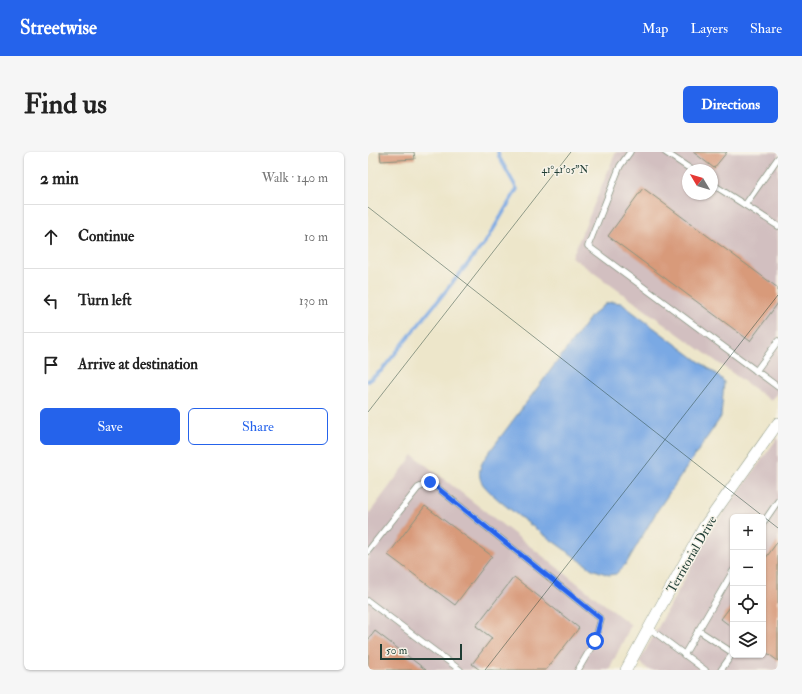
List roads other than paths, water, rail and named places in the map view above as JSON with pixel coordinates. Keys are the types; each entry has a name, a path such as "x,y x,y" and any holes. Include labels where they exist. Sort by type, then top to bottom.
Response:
{"street":[{"name":"Territorial Drive","path":"626,670 704,527 778,423"}],"lane":[{"path":"630,152 620,166 588,246 778,387"},
{"path":"665,152 683,164"},
{"path":"745,206 778,158"},
{"path":"718,188 778,226"},
{"path":"756,371 778,340"},
{"path":"368,551 418,488 430,482 601,619 595,641 578,670"},
{"path":"766,519 778,501"},
{"path":"684,655 730,576"},
{"path":"368,601 460,670"},
{"path":"648,628 704,670"},
{"path":"698,630 730,651"},
{"path":"722,670 730,658"}],"water":[{"path":"607,303 621,303 720,377 724,382 721,417 657,511 626,564 616,574 609,575 592,569 498,500 481,481 480,470 487,455 592,315"}],"waterway":[{"path":"368,381 381,371 487,240 517,189 499,157 498,152"}]}
